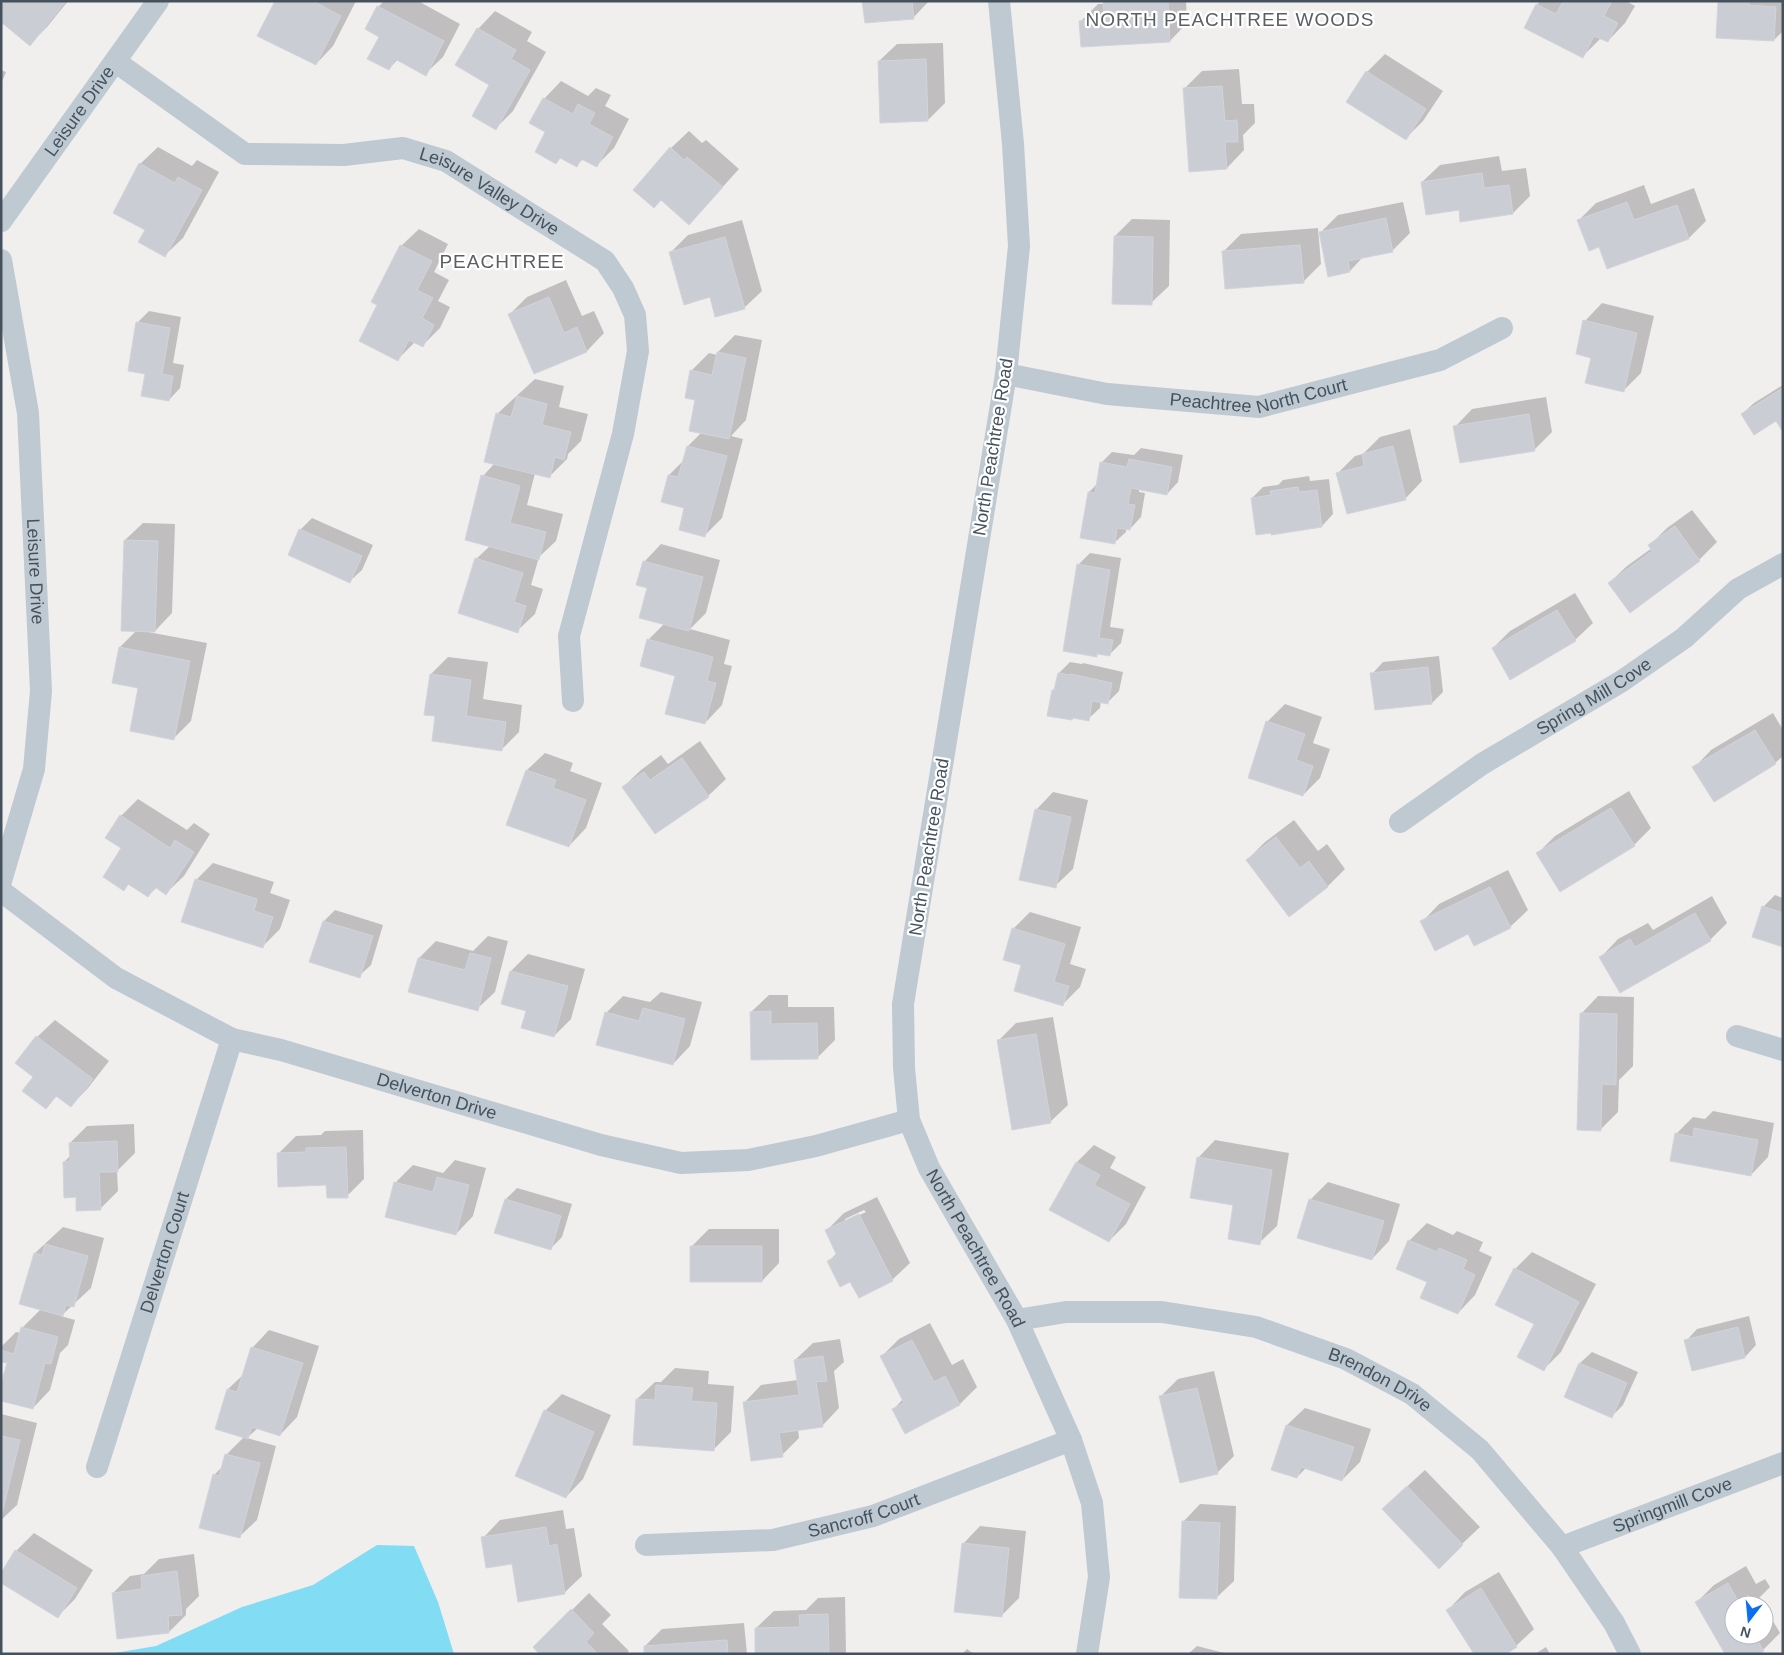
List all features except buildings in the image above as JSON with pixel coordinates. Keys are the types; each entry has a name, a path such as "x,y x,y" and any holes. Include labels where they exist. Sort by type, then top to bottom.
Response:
{"street":[{"name":"Leisure Drive","path":"1,221 158,1"},
{"name":"North Peachtree Road","path":"1000,1 1013,144 1019,246 1006,374 903,1004 904,1068 909,1120 929,1168 1017,1320 1071,1440 1092,1503 1099,1577 1087,1654"},
{"name":"Leisure Valley Drive","path":"116,62 245,154 344,155 403,148 446,161 605,261 623,288 635,315 638,351 624,434 569,636 573,701"},
{"name":"Leisure Drive","path":"1,260 28,413 41,691 34,769 1,881"},
{"name":"Peachtree North Court","path":"1006,374 1107,394 1259,407 1440,360 1502,328"},
{"name":"Spring Mill Cove","path":"1400,822 1482,764 1622,681 1684,638 1738,589 1783,564"},
{"name":"Delverton Drive","path":"1,891 116,978 232,1039 281,1050 601,1145 681,1163 748,1160 816,1146 909,1120"},
{"path":"1737,1036 1783,1050"},
{"name":"Delverton Court","path":"97,1467 232,1039"},
{"name":"Brendon Drive","path":"1017,1320 1066,1312 1162,1312 1256,1327 1346,1359 1412,1394 1480,1450 1562,1547 1614,1623 1630,1654"},
{"name":"Sancroff Court","path":"646,1546 773,1540 864,1518 1071,1440"},
{"name":"Springmill Cove","path":"1562,1547 1783,1463"}],"water":[{"path":"377,1545 414,1546 438,1602 454,1654 109,1654 156,1646 242,1607 313,1585"}],"district":[{"name":"NORTH PEACHTREE WOODS","path":"1230,19"},
{"name":"PEACHTREE","path":"502,261"}]}
